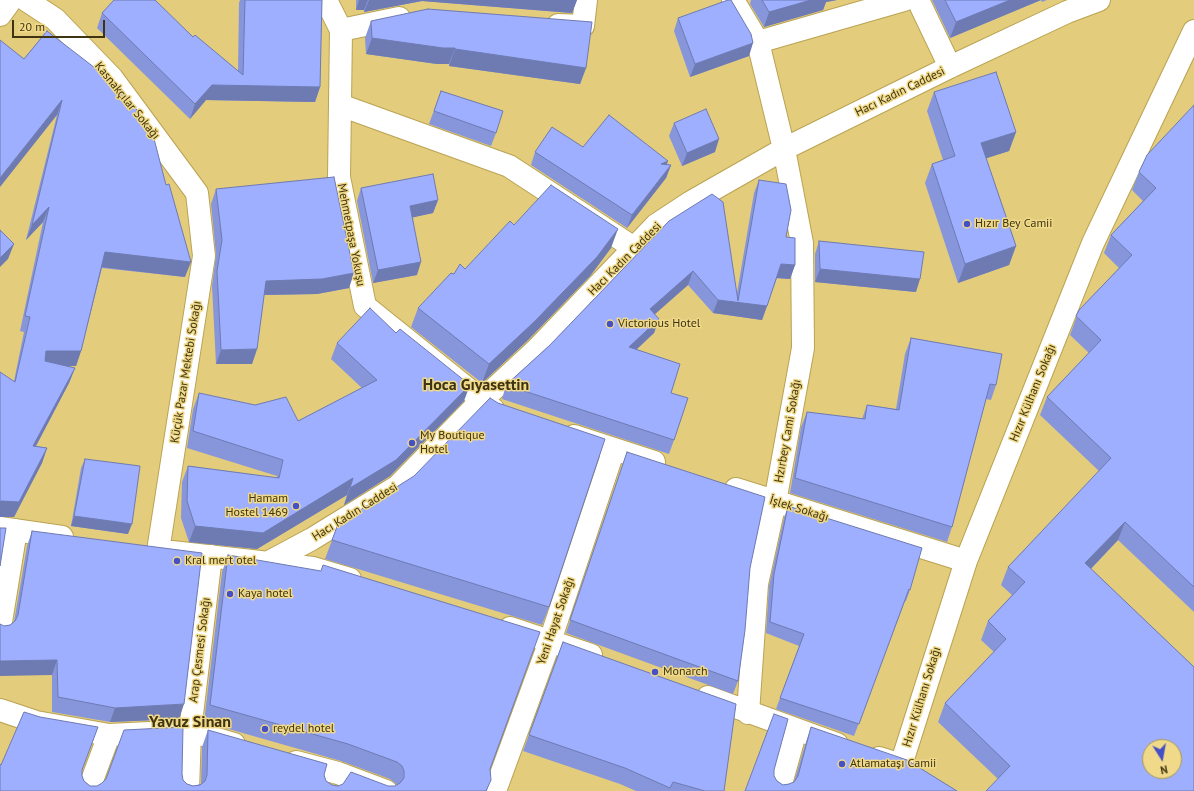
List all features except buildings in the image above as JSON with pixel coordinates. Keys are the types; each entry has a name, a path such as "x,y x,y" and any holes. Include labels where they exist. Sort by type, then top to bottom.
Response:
{"street":[{"path":"0,15 11,0"},
{"name":"Mehmetpaşa Yokuşu","path":"326,0 341,30 339,177 365,306 496,409"},
{"path":"535,23 583,26 586,0"},
{"name":"Hzırbey Cami Sokağı","path":"733,0 758,42 784,149 802,243 803,348 775,502 757,584 748,713"},
{"path":"758,42 904,0"},
{"path":"918,0 950,67"},
{"name":"Hacı Kadın Caddesi","path":"269,562 312,539 398,486 496,409 536,350 656,225 784,149 950,67 1067,12 1099,0"},
{"name":"Kasnakçılar Sokağı","path":"36,2 55,19 112,78 205,192"},
{"path":"341,30 421,13"},
{"name":"Hızır Külhanı Sokağı","path":"796,730 901,765 966,561 1093,243 1194,31"},
{"path":"340,105 509,166 634,248"},
{"path":"316,180 339,177"},
{"name":"Küçük Pazar Mektebi Sokağı","path":"205,192 204,256 150,549 211,556"},
{"path":"554,430 672,468"},
{"name":"Yeni Hayat Sokağı","path":"496,791 550,641 614,449"},
{"name":"İşlek Sokağı","path":"716,483 966,561"},
{"path":"0,628 8,529 79,539"},
{"path":"211,556 313,568 372,586"},
{"name":"Arap Çesmesi Sokağı","path":"188,791 190,732 211,556"},
{"path":"490,622 550,641 608,662"},
{"path":"689,691 796,730 779,791"},
{"path":"0,710 36,722 109,735 190,732 251,749"},
{"path":"88,791 109,735"},
{"path":"274,756 334,782 386,791"}],"place":[{"name":"Hızır Bey Camii","path":"967,224"},
{"name":"Victorious Hotel","path":"610,324"},
{"name":"My Boutique Hotel","path":"412,443"},
{"name":"Hamam Hostel 1469","path":"296,506"},
{"name":"Kral mert otel","path":"177,561"},
{"name":"Kaya hotel","path":"230,594"},
{"name":"Monarch","path":"655,672"},
{"name":"reydel hotel","path":"265,729"},
{"name":"Atlamataşı Camii","path":"842,764"}],"district":[{"name":"Hoca Gıyasettin","path":"476,385"},
{"name":"Yavuz Sinan","path":"190,722"}]}
